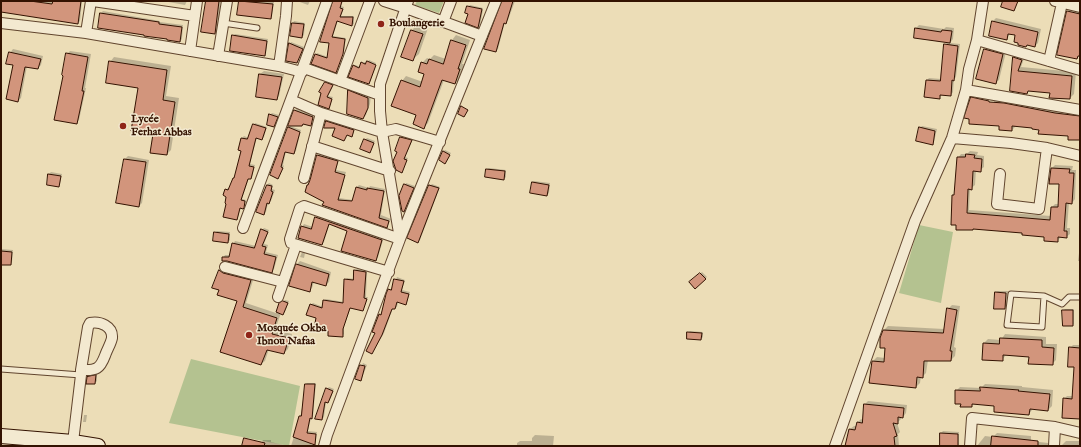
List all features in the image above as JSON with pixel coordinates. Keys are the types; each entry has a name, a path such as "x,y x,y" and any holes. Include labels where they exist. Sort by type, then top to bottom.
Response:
{"main road":[{"path":"1,436 73,442 98,446"}],"street":[{"path":"86,34 92,1 195,16"},
{"path":"190,51 197,1"},
{"path":"218,56 227,1"},
{"path":"279,66 287,1"},
{"path":"243,228 303,70 327,1"},
{"path":"340,81 370,1"},
{"path":"384,1 407,4 442,22 482,36"},
{"path":"442,22 451,1"},
{"path":"324,446 326,435 389,272 400,239 496,1"},
{"path":"835,446 915,221 952,138 966,90 969,69 977,40 983,1"},
{"path":"1049,61 1059,2 1080,7"},
{"path":"400,239 390,171 382,132 380,84 407,4"},
{"path":"1,23 86,34 303,70 380,95"},
{"path":"977,40 1080,70"},
{"path":"966,90 1080,110"},
{"path":"291,100 321,112 382,132 396,129 440,142"},
{"path":"304,178 321,112"},
{"path":"952,138 1011,143 1047,148 1080,156"},
{"path":"312,146 390,171"},
{"path":"1000,174 997,204 1039,209 1047,148"},
{"path":"389,272 291,243 290,239 300,208 304,206 400,239"},
{"path":"278,297 296,245"},
{"path":"225,267 283,282"},
{"path":"73,442 81,373 88,327 90,323 100,323 107,326 111,331 112,337 101,365 81,373"},
{"path":"970,446 972,418 1055,427 1080,433"},
{"path":"1054,446 1055,427"}],"lane":[{"path":"224,23 257,28"},
{"path":"1044,296 1042,327 1008,325 1011,294 1044,296 1062,304 1069,297 1080,297"},
{"path":"1,369 81,373"}],"green space":[{"path":"417,1 444,1 439,13 415,5"},
{"path":"919,225 953,232 941,303 899,293"},
{"path":"191,359 300,386 289,446 169,423"}],"building":[{"path":"1,1 30,1 52,4 53,1 81,1 78,24 1,12"},
{"path":"206,1 219,1 215,34 201,32"},
{"path":"239,1 273,4 271,19 237,15"},
{"path":"333,1 342,1 340,8 343,9 340,17 353,17 352,26 337,21 332,37 345,39 343,54 336,73 311,64 315,54 327,58 329,43 320,42"},
{"path":"502,1 513,1 506,24 504,23 496,52 484,49"},
{"path":"1003,1 1018,1 1014,11 1001,7"},
{"path":"467,6 482,9 478,28 465,23 468,14 465,13"},
{"path":"1067,11 1080,14 1080,56 1078,56 1077,59 1057,55"},
{"path":"100,13 182,27 180,42 98,28"},
{"path":"992,21 1038,32 1035,47 1018,45 1018,43 1014,42 1015,35 1008,34 1007,40 989,36"},
{"path":"292,23 304,24 302,38 290,36"},
{"path":"915,28 941,32 942,30 952,31 950,43 914,38"},
{"path":"411,30 423,34 413,61 401,57"},
{"path":"232,35 267,41 265,56 230,51"},
{"path":"451,40 466,45 458,69 460,69 455,84 442,80 424,129 413,124 416,115 391,106 401,80 420,87 424,74 418,72 421,62 427,64 429,59 443,64"},
{"path":"289,43 303,49 297,63 286,61"},
{"path":"944,44 958,46 954,81 952,80 951,96 940,95 940,99 924,97 926,80 940,81"},
{"path":"984,49 1003,54 996,84 976,79"},
{"path":"9,52 41,59 38,69 25,67 18,102 6,99 13,65 6,64"},
{"path":"66,53 88,57 82,91 84,91 77,124 54,120"},
{"path":"1013,57 1022,60 1018,71 1072,76 1070,99 1049,98 1050,93 1028,91 1027,94 1010,91"},
{"path":"109,61 167,70 163,100 175,102 167,155 150,153 153,134 131,131 138,88 106,83"},
{"path":"367,61 376,65 369,84 348,77 353,65 359,68 361,62 365,64"},
{"path":"259,74 282,77 277,100 256,97"},
{"path":"325,82 333,85 327,97 332,99 329,109 318,105 321,93 319,92"},
{"path":"348,90 368,98 368,108 363,119 347,114"},
{"path":"971,97 989,102 1004,103 1055,113 1080,116 1080,140 1068,140 1068,136 1038,134 1039,130 1032,128 1012,126 1012,131 999,130 999,126 969,124 969,119 964,118"},
{"path":"461,106 468,110 464,117 458,114"},
{"path":"294,110 313,117 311,126 303,124 302,126 288,126"},
{"path":"269,114 278,117 274,127 267,125"},
{"path":"326,121 354,130 352,137 347,135 344,141 332,136 335,128 324,128"},
{"path":"253,124 266,128 262,140 256,138 249,166 254,167 251,179 248,179 241,200 245,201 244,208 240,208 237,220 223,217 226,197 223,195 225,189 228,190 234,178 241,151 238,150 241,138 247,139"},
{"path":"288,127 300,132 294,154 285,152 281,167 283,168 278,179 270,175"},
{"path":"919,127 935,131 933,145 916,141"},
{"path":"400,137 412,140 404,159 407,160 402,173 396,170 393,161 397,152 395,151"},
{"path":"364,139 374,143 370,153 360,149"},
{"path":"443,151 450,155 445,164 439,160"},
{"path":"966,154 975,155 974,158 982,159 981,172 973,171 972,190 968,189 967,213 1050,220 1051,207 1058,207 1059,184 1049,184 1051,168 1070,169 1069,173 1074,173 1072,204 1066,203 1064,231 1067,231 1067,238 1058,237 1058,242 1044,241 1044,237 1022,235 1022,233 973,229 956,230 956,225 951,225 952,195 954,195 957,157 965,157"},
{"path":"317,155 338,161 335,172 345,175 338,200 352,201 356,187 367,190 367,188 384,191 379,218 389,221 387,228 322,205 324,202 305,192"},
{"path":"124,159 146,162 139,207 116,203"},
{"path":"486,169 505,171 504,180 485,177"},
{"path":"48,174 61,176 59,187 47,185"},
{"path":"532,182 549,185 547,196 530,193"},
{"path":"404,184 414,188 404,212 402,211 399,196"},
{"path":"267,185 272,186 271,191 273,192 269,204 267,203 264,215 256,212"},
{"path":"429,185 439,188 418,243 407,238"},
{"path":"315,217 382,240 376,261 341,251 347,231 329,224 322,245 298,238 301,226 311,229"},
{"path":"261,229 268,232 262,246 266,247 264,254 276,257 272,273 222,261 222,257 229,257 232,243 254,248"},
{"path":"214,232 229,234 228,243 213,241"},
{"path":"1,251 12,252 11,265 1,265"},
{"path":"296,264 329,274 326,286 312,282 310,292 289,286"},
{"name":"Mosquée Okba Ibnou Nafaa","path":"219,270 223,273 251,280 243,307 277,318 272,334 289,338 284,354 267,350 261,365 220,352 237,301 217,295 219,290 212,288"},
{"path":"354,270 366,272 364,298 367,299 363,311 350,308 343,329 343,337 328,336 328,331 314,328 316,318 306,315 310,304 322,308 323,300 343,303 344,279 353,280"},
{"path":"700,273 706,279 695,289 689,282"},
{"path":"394,279 404,281 401,292 409,294 406,305 397,302 395,309 392,309 382,335 372,354 366,351 375,333 372,332 379,314 381,315 386,294 388,289 391,290"},
{"path":"995,292 1006,293 1005,309 994,309"},
{"path":"283,301 288,303 283,315 276,312 279,303"},
{"path":"947,308 957,310 950,351 952,351 951,361 924,361 923,378 917,377 916,388 869,383 872,361 884,362 885,348 880,348 880,338 883,330 943,333"},
{"path":"1062,310 1073,310 1073,326 1063,326"},
{"path":"687,332 702,333 701,340 687,339"},
{"path":"1000,338 1042,340 1042,347 1054,348 1053,365 1028,364 1029,357 1003,355 1003,361 982,360 983,343 999,344"},
{"path":"1069,347 1080,348 1080,419 1062,418 1063,398 1072,399 1074,367 1068,367"},
{"path":"360,365 365,366 361,381 355,379"},
{"path":"96,375 95,384 86,384 87,377"},
{"path":"305,384 315,384 312,419 310,418 307,433 316,434 315,445 293,437 299,416 301,416"},
{"path":"980,387 1050,394 1048,411 1030,409 1029,415 994,412 994,406 972,404 972,407 960,407 961,404 955,404 955,390 980,391"},
{"path":"326,388 333,391 328,403 325,402 322,420 315,419"},
{"path":"864,404 904,408 903,418 898,417 898,424 893,423 897,436 894,437 895,446 845,446 849,429 855,430 857,422 862,423"},
{"path":"940,433 958,434 958,446 940,446"},
{"path":"992,436 1038,441 1038,446 991,446"},
{"path":"244,438 265,443 264,446 242,446"}],"place":[{"name":"Boulangerie","path":"381,24"},
{"name":"Lycée Ferhat Abbas","path":"123,126"},
{"name":"Mosquée Okba Ibnou Nafaa","path":"249,335"}]}
